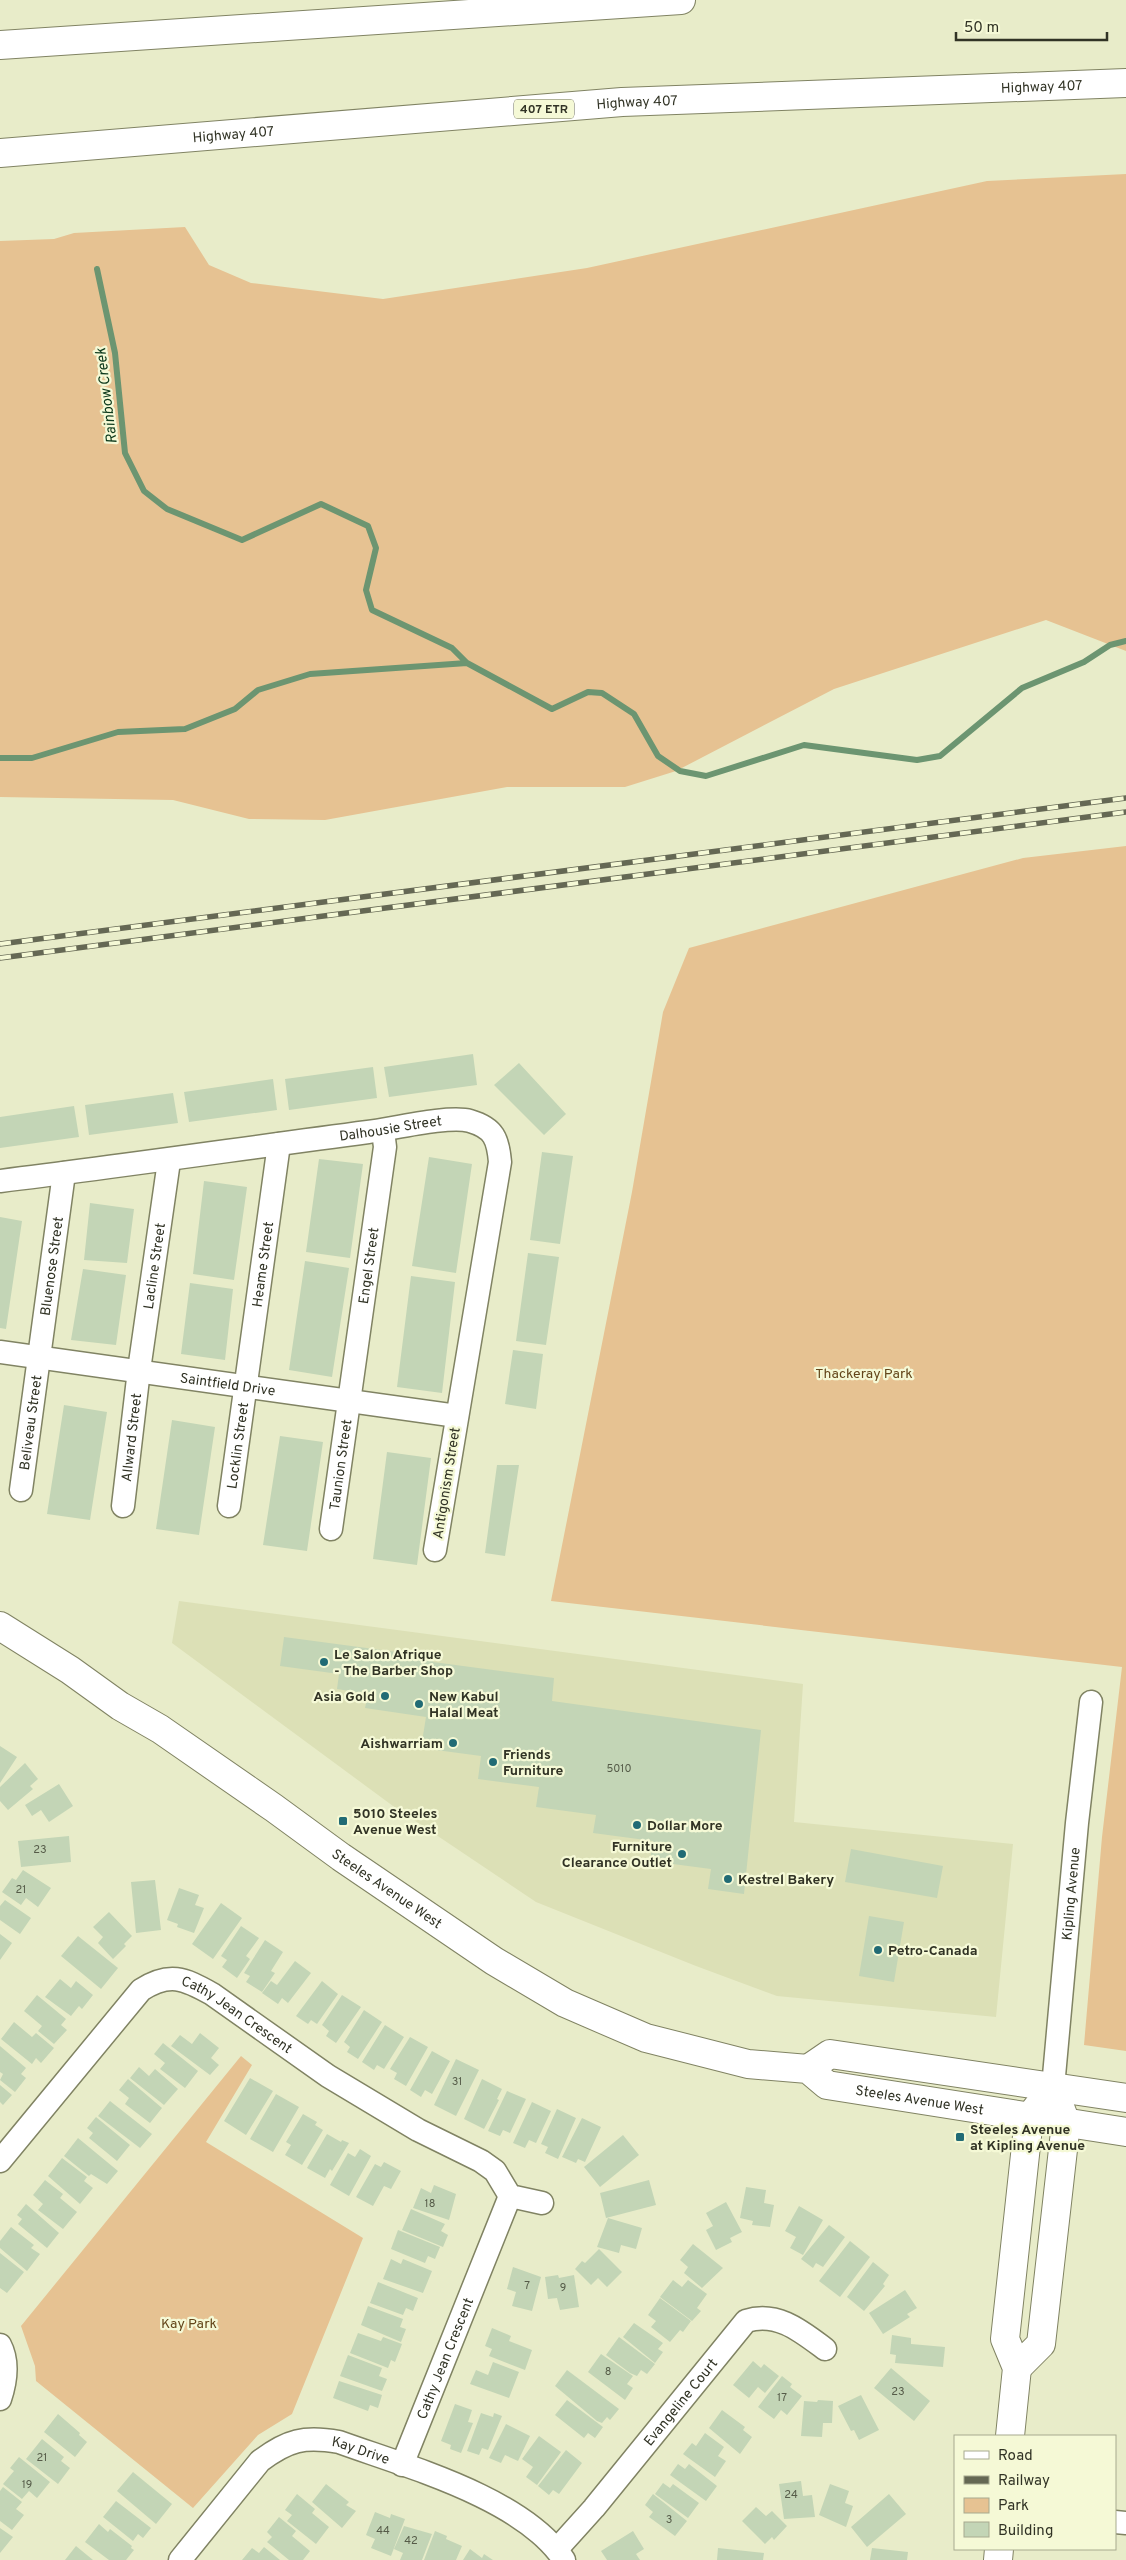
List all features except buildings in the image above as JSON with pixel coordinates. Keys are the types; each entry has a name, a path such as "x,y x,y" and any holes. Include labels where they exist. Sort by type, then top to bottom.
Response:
{"main road":[{"path":"0,44 681,0"},
{"name":"Highway 407","path":"0,153 622,102 1126,83"},
{"name":"Steeles Avenue West","path":"0,1626 70,1670 120,1706 160,1729 340,1857 494,1961 565,2003 646,2038 748,2064 808,2069 827,2085 1126,2132"},
{"path":"808,2069 830,2054 1126,2098"},
{"path":"1010,2435 1017,2368 1005,2339 1029,2118 1053,2087"},
{"name":"Kipling Avenue","path":"1017,2368 1041,2344 1066,2123 1053,2087"}],"street":[{"name":"Dalhousie Street","path":"0,1181 170,1161 423,1123 468,1120 486,1127 498,1140 500,1162 457,1416"},
{"name":"Engel Street","path":"350,1400 385,1146 383,1130"},
{"name":"Heame Street","path":"245,1385 279,1144"},
{"name":"Lacline Street","path":"139,1370 170,1161"},
{"name":"Bluenose Street","path":"38,1357 64,1174"},
{"name":"Saintfield Drive","path":"0,1352 457,1416"},
{"name":"Beliveau Street","path":"21,1490 38,1357"},
{"name":"Allward Street","path":"122,1506 139,1370"},
{"name":"Locklin Street","path":"229,1506 245,1385"},
{"name":"Taunion Street","path":"331,1529 350,1400"},
{"name":"Antigonism Street","path":"435,1550 457,1416"},
{"name":"Kipling Avenue","path":"1053,2087 1077,1823 1091,1702"},
{"name":"Cathy Jean Crescent","path":"0,2161 141,1990 154,1982 172,1978 194,1984 212,1994 328,2076 418,2130 481,2161 495,2171 510,2196 402,2465"},
{"path":"510,2196 542,2203"},
{"name":"Evangeline Court","path":"561,2554 594,2508 746,2321 758,2317 775,2319 802,2332 825,2348"},
{"path":"0,2345 6,2364 5,2383 0,2398"},
{"name":"Kay Drive","path":"180,2560 260,2461 275,2450 296,2440 318,2439 339,2442 479,2495 507,2509 533,2527 561,2554"}],"shaded area":[{"path":"179,1601 803,1684 794,1822 1013,1844 996,2017 777,1996 536,1902 393,1806 172,1643"}],"green space":[{"path":"1126,174 1126,651 1046,620 834,689 676,771 625,787 507,787 325,820 249,819 173,800 0,797 0,241 54,239 74,233 185,227 209,265 251,283 383,299 587,268 987,181"},
{"name":"Thackeray Park","path":"1126,846 1126,2051 1084,2045 1102,1837 1122,1667 551,1601 632,1192 663,1012 689,948 1023,858"},
{"name":"Kay Park","path":"241,2056 252,2065 206,2142 363,2238 292,2414 258,2435 193,2508 36,2381 35,2366 21,2326"}],"waterway":[{"name":"Rainbow Creek","path":"97,269 115,353 125,453 144,491 167,509 242,540 321,504 368,526 376,548 366,590 372,610 452,648 467,663"},
{"path":"0,758 32,758 118,732 185,729 235,709 258,690 310,674 467,663 552,709 588,692 602,693 634,714 658,756 680,771 706,776 804,745 917,760 940,756 1022,688 1084,662 1110,645 1126,641"}],"railway":[{"path":"0,944 1126,798"},
{"path":"0,958 1126,812"}],"place":[{"name":"Le Salon Afrique - The Barber Shop","path":"324,1662"},
{"name":"Asia Gold","path":"385,1696"},
{"name":"New Kabul Halal Meat","path":"419,1704"},
{"name":"Aishwarriam","path":"453,1743"},
{"name":"Friends Furniture","path":"493,1762"},
{"name":"5010 Steeles Avenue West","path":"343,1821"},
{"name":"Dollar More","path":"637,1825"},
{"name":"Furniture Clearance Outlet","path":"682,1854"},
{"name":"Kestrel Bakery","path":"728,1879"},
{"name":"Petro-Canada","path":"878,1950"},
{"name":"Steeles Avenue at Kipling Avenue","path":"960,2137"}]}
